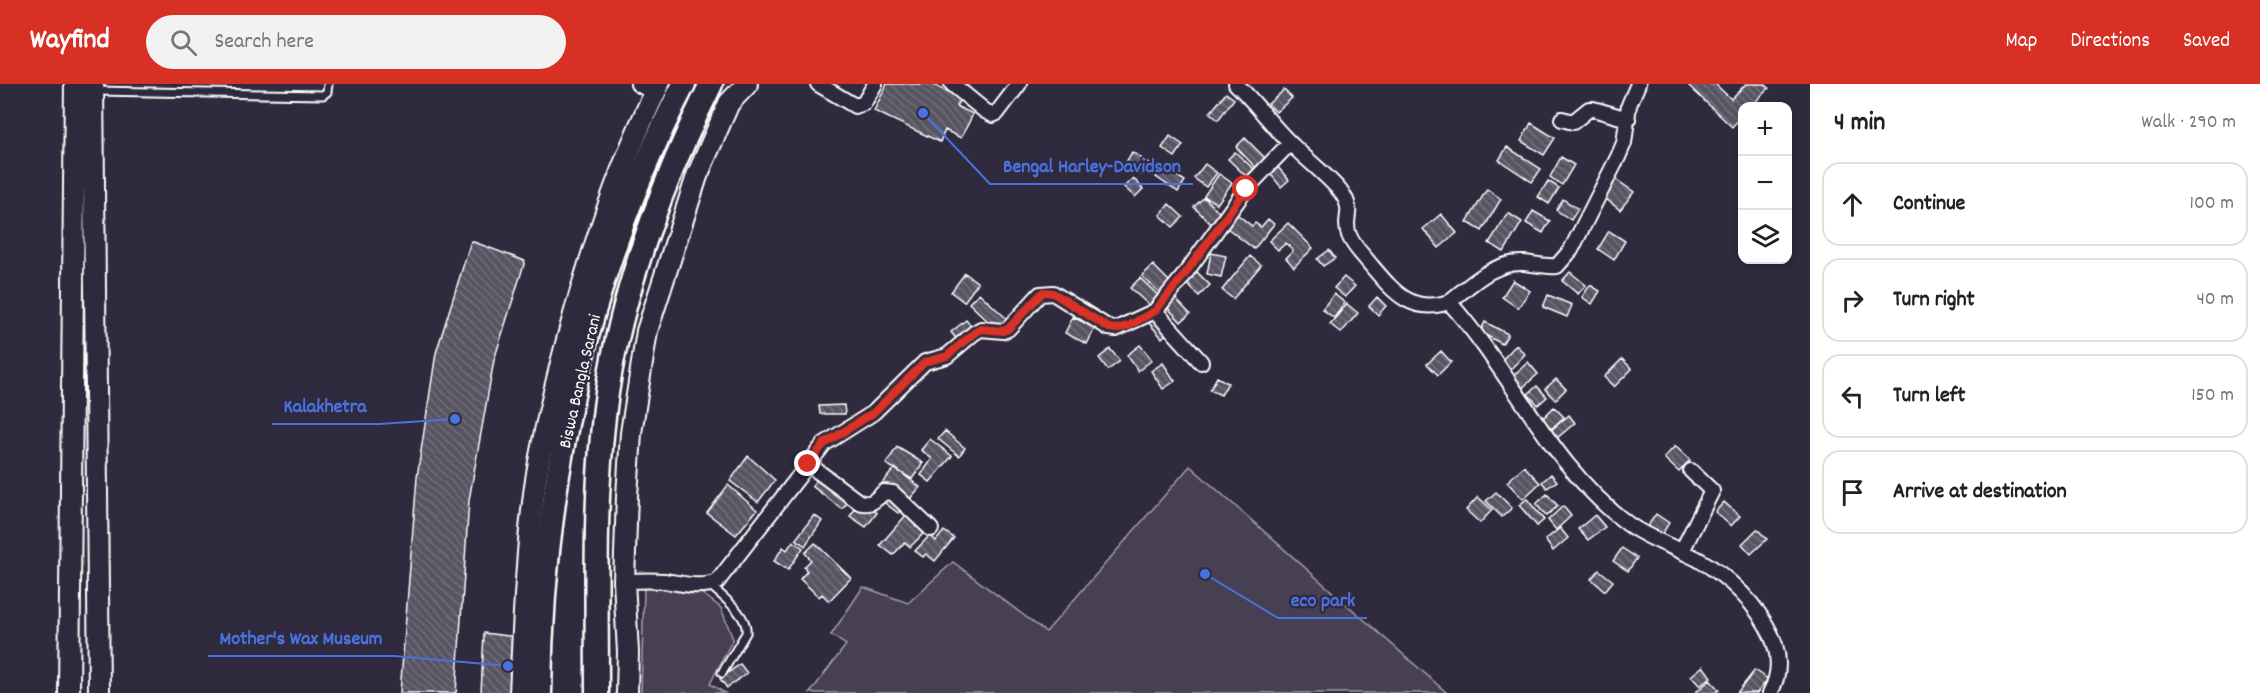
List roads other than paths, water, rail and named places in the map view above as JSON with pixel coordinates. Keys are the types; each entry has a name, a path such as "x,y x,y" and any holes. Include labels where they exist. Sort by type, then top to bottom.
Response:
{"main road":[{"name":"Biswa Bangla Sarani","path":"540,693 543,585 569,405 621,228 647,159 684,84"},
{"name":"Biswa Bangla Sarani","path":"597,693 599,468 607,392 620,327 665,184 689,127 711,84"}],"street":[{"path":"627,693 628,652 624,581 631,432 647,331 697,176 729,103 747,84"},
{"path":"818,84 855,106 864,103 876,84"},
{"path":"952,84 993,115 1019,84"},
{"path":"1236,84 1290,143 1343,195 1349,206 1348,233 1353,243 1392,290 1420,306 1434,307 1449,302 1480,278 1504,265 1524,263 1540,267 1557,266 1571,250 1624,143 1629,105 1638,84"},
{"path":"69,693 87,86"},
{"path":"87,86 99,693"},
{"path":"520,693 532,509 549,412 578,297 651,87"},
{"path":"1562,119 1573,122 1589,109 1593,109 1628,119"},
{"path":"624,581 710,585 717,582 824,444 873,413 925,362 947,356 981,329 1003,331 1008,329 1043,292 1053,293 1109,328 1116,329 1140,320 1155,311 1182,278 1246,189 1290,143"},
{"path":"1449,302 1483,345 1574,472 1614,514 1646,536 1682,551 1708,566 1748,601 1766,624 1779,659 1778,674 1770,693"},
{"path":"1155,311 1201,362"},
{"path":"808,464 859,502 871,504 884,492 894,493 931,529"},
{"path":"1682,551 1712,491 1691,471"}],"lane":[{"path":"87,86 323,94 327,92 328,84"},
{"path":"710,585 740,615 747,627 746,633 722,674"}],"place":[{"name":"Bengal Harley-Davidson","path":"923,113"},
{"name":"Kalakhetra","path":"455,419"},
{"name":"eco park","path":"1205,574"},
{"name":"Mother's Wax Museum","path":"508,666"}]}
